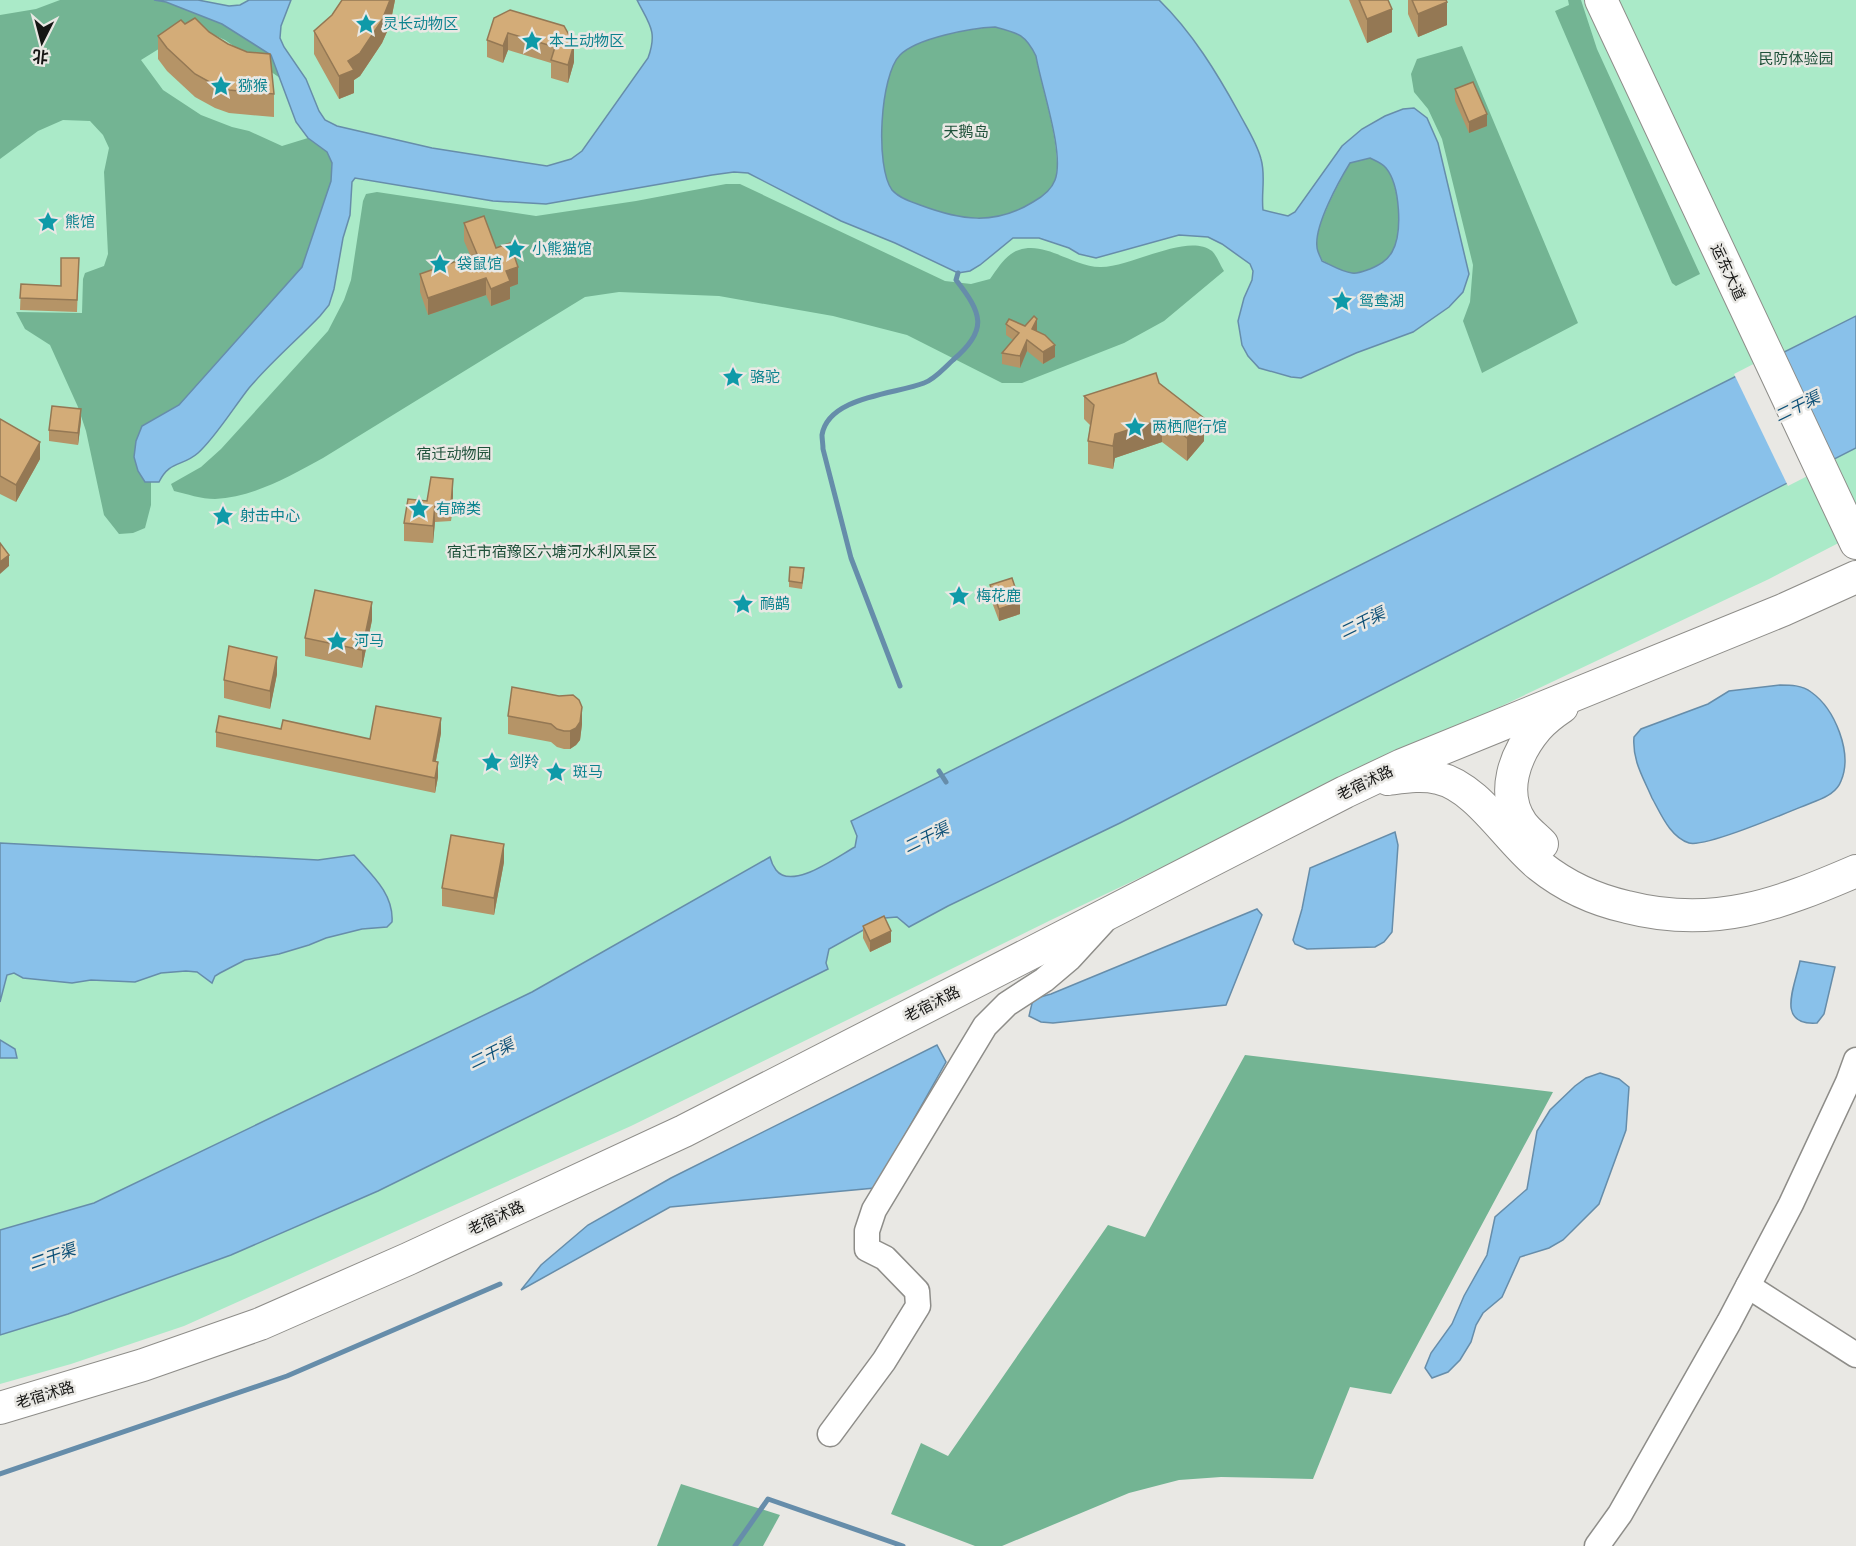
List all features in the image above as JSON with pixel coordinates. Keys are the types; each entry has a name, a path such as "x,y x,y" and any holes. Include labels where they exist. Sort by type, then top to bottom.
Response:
{"main road":[{"name":"运东大道","path":"1601,0 1856,543"},
{"name":"老宿沭路","path":"0,1408 143,1365 260,1324 398,1263 684,1131 1369,781 1423,756 1783,610 1856,577"},
{"path":"1580,692 1537,728 1520,752 1511,782 1514,804 1522,823 1548,849 1578,870 1617,887 1656,898 1693,901 1730,897 1769,888 1814,871 1856,850"},
{"path":"1369,781 1420,776 1437,777 1448,781 1477,801 1539,866 1556,877 1612,903 1655,914 1692,917 1734,912 1771,904 1820,887 1856,871"}],"street":[{"path":"830,1434 884,1361 918,1306 917,1291 885,1258 867,1250 867,1230 874,1210 985,1026 1007,1004 1044,980 1070,958 1113,911"},
{"path":"1597,1546 1620,1514 1748,1286 1791,1204 1856,1060"},
{"path":"1748,1286 1856,1355"}],"green space":[{"name":"宿迁动物园","path":"0,0 1856,0 1856,534 1769,579 1051,920 631,1126 184,1326 71,1364 0,1384"},
{"path":"60,0 166,2 222,24 248,39 271,55 280,78 225,40 201,29 186,32 141,60 163,90 201,115 249,131 282,146 308,138 327,152 332,162 331,181 302,267 179,405 142,426 136,448 136,461 145,482 151,482 151,505 145,528 133,533 119,534 104,515 86,431 78,407 50,345 25,329 16,312 82,313 85,273 104,266 108,254 104,172 109,148 103,135 90,121 63,120 38,131 0,159 0,15 36,9"},
{"path":"1568,0 1581,0 1597,49 1700,274 1676,286 1672,283 1555,11 1569,5"},
{"name":"天鹅岛","path":"995,27 1020,35 1036,56 1057,153 1057,168 1053,184 1046,193 1019,210 1005,215 977,218 935,210 895,193 887,178 882,142 884,100 893,66 900,55 908,49 931,39 972,29"},
{"path":"1462,46 1578,323 1482,373 1463,321 1470,302 1473,265 1442,139 1428,109 1414,92 1411,74 1417,59"},
{"path":"1370,158 1381,163 1391,176 1397,197 1398,234 1392,253 1385,261 1363,271 1348,272 1322,260 1317,249 1317,238 1329,204 1350,163"},
{"path":"726,184 740,184 945,281 971,284 990,279 1010,255 1029,248 1049,251 1080,263 1100,267 1112,266 1173,248 1201,246 1212,251 1224,271 1164,321 1124,343 1022,383 1002,383 907,335 833,316 719,296 619,292 585,297 323,458 285,478 258,490 215,499 174,491 171,484 201,467 221,449 328,331 344,300 351,280 366,194 377,192 536,216 636,201"},
{"path":"1245,1055 1553,1092 1391,1394 1350,1387 1313,1479 1221,1477 1179,1480 1129,1493 1002,1546 975,1546 891,1514 921,1443 948,1456 1108,1225 1145,1237"},
{"path":"681,1484 780,1515 763,1546 657,1546"}],"water":[{"path":"154,0 198,0 229,6 240,5 249,0 291,0 281,26 280,38 306,79 325,120 337,126 432,148 547,166 571,159 582,151 648,58 652,41 651,28 637,0 1159,0 1203,54 1254,141 1262,165 1263,210 1288,216 1295,212 1342,146 1362,129 1385,116 1403,109 1414,108 1427,118 1438,143 1469,274 1463,292 1449,307 1413,332 1356,353 1301,378 1259,368 1248,356 1242,345 1238,321 1253,271 1250,264 1208,237 1179,235 1096,258 1079,254 1069,248 1039,238 1013,238 980,265 970,271 958,273 895,243 841,221 748,173 712,175 546,204 493,201 355,178 352,182 350,215 329,305 257,378 198,453 167,470 159,482 145,482 138,471 134,457 136,441 142,426 179,405 302,267 331,181 332,163 327,152 308,138 296,122 271,55 222,24 166,2","holes":["995,27 1020,36 1028,43 1036,56 1055,137 1057,168 1053,184 1046,193 1019,210 1005,215 977,218 935,210 895,193 887,178 882,142 884,100 893,66 900,55 908,49 931,39 972,29","1370,158 1381,163 1391,176 1397,197 1398,233 1392,252 1385,260 1363,271 1348,272 1322,261 1317,249 1317,238 1328,204 1350,163"]},
{"name":"二干渠","path":"1856,316 1856,448 1120,823 909,927 897,917 885,918 829,949 826,963 828,969 378,1191 231,1255 68,1314 0,1335 0,1230 94,1203 532,992 770,857 776,870 783,875 793,877 815,870 855,847 857,836 851,821"},
{"path":"1780,685 1804,688 1828,709 1840,732 1845,758 1839,785 1824,798 1731,834 1698,843 1682,840 1671,830 1652,798 1636,761 1634,737 1641,729 1708,704 1729,691"},
{"path":"1395,832 1398,845 1392,932 1384,942 1375,947 1307,949 1295,944 1293,940 1310,868"},
{"path":"0,843 318,860 354,855 386,894 392,912 392,922 387,927 362,929 279,954 245,960 215,976 212,983 197,972 186,971 161,973 135,982 91,980 72,983 23,978 14,973 7,975 0,1002"},
{"path":"1257,909 1262,915 1226,1005 1053,1023 1041,1022 1029,1016 1033,999 1051,994"},
{"path":"1800,961 1835,967 1824,1014 1817,1023 1804,1022 1796,1018 1792,1011 1792,992"},
{"path":"0,1040 15,1049 17,1058 0,1058"},
{"path":"937,1045 946,1062 875,1188 670,1207 521,1290 541,1265 588,1225 671,1178"},
{"path":"1600,1073 1619,1079 1629,1087 1626,1130 1599,1204 1563,1240 1549,1248 1520,1257 1502,1297 1483,1313 1476,1325 1471,1342 1460,1360 1448,1372 1432,1378 1425,1368 1431,1353 1452,1324 1464,1296 1487,1255 1495,1217 1527,1189 1537,1131 1550,1110 1575,1086 1586,1078"}],"pier":[{"path":"1771,355 1825,467 1788,486 1734,374"}],"building":[{"path":"342,0 390,0 382,20 360,53 348,61 354,70 339,76 314,31 332,15"},
{"path":"1359,0 1388,0 1392,9 1367,19"},
{"path":"1412,0 1446,0 1447,2 1418,14"},
{"path":"510,10 564,26 574,44 568,65 551,60 555,47 508,33 503,46 487,40 494,18"},
{"path":"195,18 209,32 228,44 247,52 270,54 274,94 229,90 215,85 195,74 167,48 158,36 181,20 185,24"},
{"path":"1473,82 1487,114 1469,122 1455,89"},
{"path":"484,216 496,248 510,243 518,267 506,271 510,281 491,289 486,278 428,298 420,274 477,254 464,223"},
{"path":"61,258 79,258 77,300 20,298 21,284 61,286"},
{"path":"1034,316 1037,319 1032,329 1045,335 1055,345 1043,352 1027,340 1020,356 1002,353 1019,333 1006,324 1009,319 1025,326"},
{"path":"1156,373 1159,383 1204,418 1187,438 1162,419 1115,434 1113,446 1088,441 1094,405 1084,396"},
{"path":"52,406 81,409 78,433 49,430"},
{"path":"0,419 40,442 16,485 0,476"},
{"path":"431,477 453,479 451,504 435,504 433,526 404,523 408,499 427,501"},
{"path":"0,543 9,555 0,562"},
{"path":"790,567 804,568 802,583 789,581"},
{"path":"1012,578 1020,602 999,609 990,585"},
{"path":"315,590 372,602 362,650 305,638"},
{"path":"229,646 277,657 270,691 224,680"},
{"path":"512,687 559,696 573,695 582,707 580,722 576,728 564,731 551,724 508,716"},
{"path":"376,706 441,718 433,761 438,762 435,778 216,732 219,716 281,729 283,720 370,739"},
{"path":"451,835 504,844 494,898 442,888"},
{"path":"884,916 891,931 870,941 863,926"}],"waterway":[{"path":"900,686 851,558 823,449 822,435 827,422 850,404 928,381 965,349 977,330 978,321 972,302 956,280 958,273"},
{"path":"939,771 946,782"},
{"path":"0,1474 287,1376 500,1284"},
{"path":"735,1546 768,1499 903,1546"}],"place":[{"name":"灵长动物区","path":"366,24"},
{"name":"本土动物区","path":"532,41"},
{"name":"猕猴","path":"221,86"},
{"name":"熊馆","path":"48,222"},
{"name":"小熊猫馆","path":"515,249"},
{"name":"袋鼠馆","path":"440,264"},
{"name":"鸳鸯湖","path":"1342,301"},
{"name":"骆驼","path":"733,377"},
{"name":"两栖爬行馆","path":"1135,427"},
{"name":"有蹄类","path":"419,509"},
{"name":"射击中心","path":"223,516"},
{"name":"梅花鹿","path":"959,596"},
{"name":"鸸鹋","path":"743,604"},
{"name":"河马","path":"337,641"},
{"name":"剑羚","path":"492,762"},
{"name":"斑马","path":"556,772"}],"park label":[{"name":"民防体验园","path":"1796,59"},
{"name":"宿迁市宿豫区六塘河水利风景区","path":"552,552"}]}
